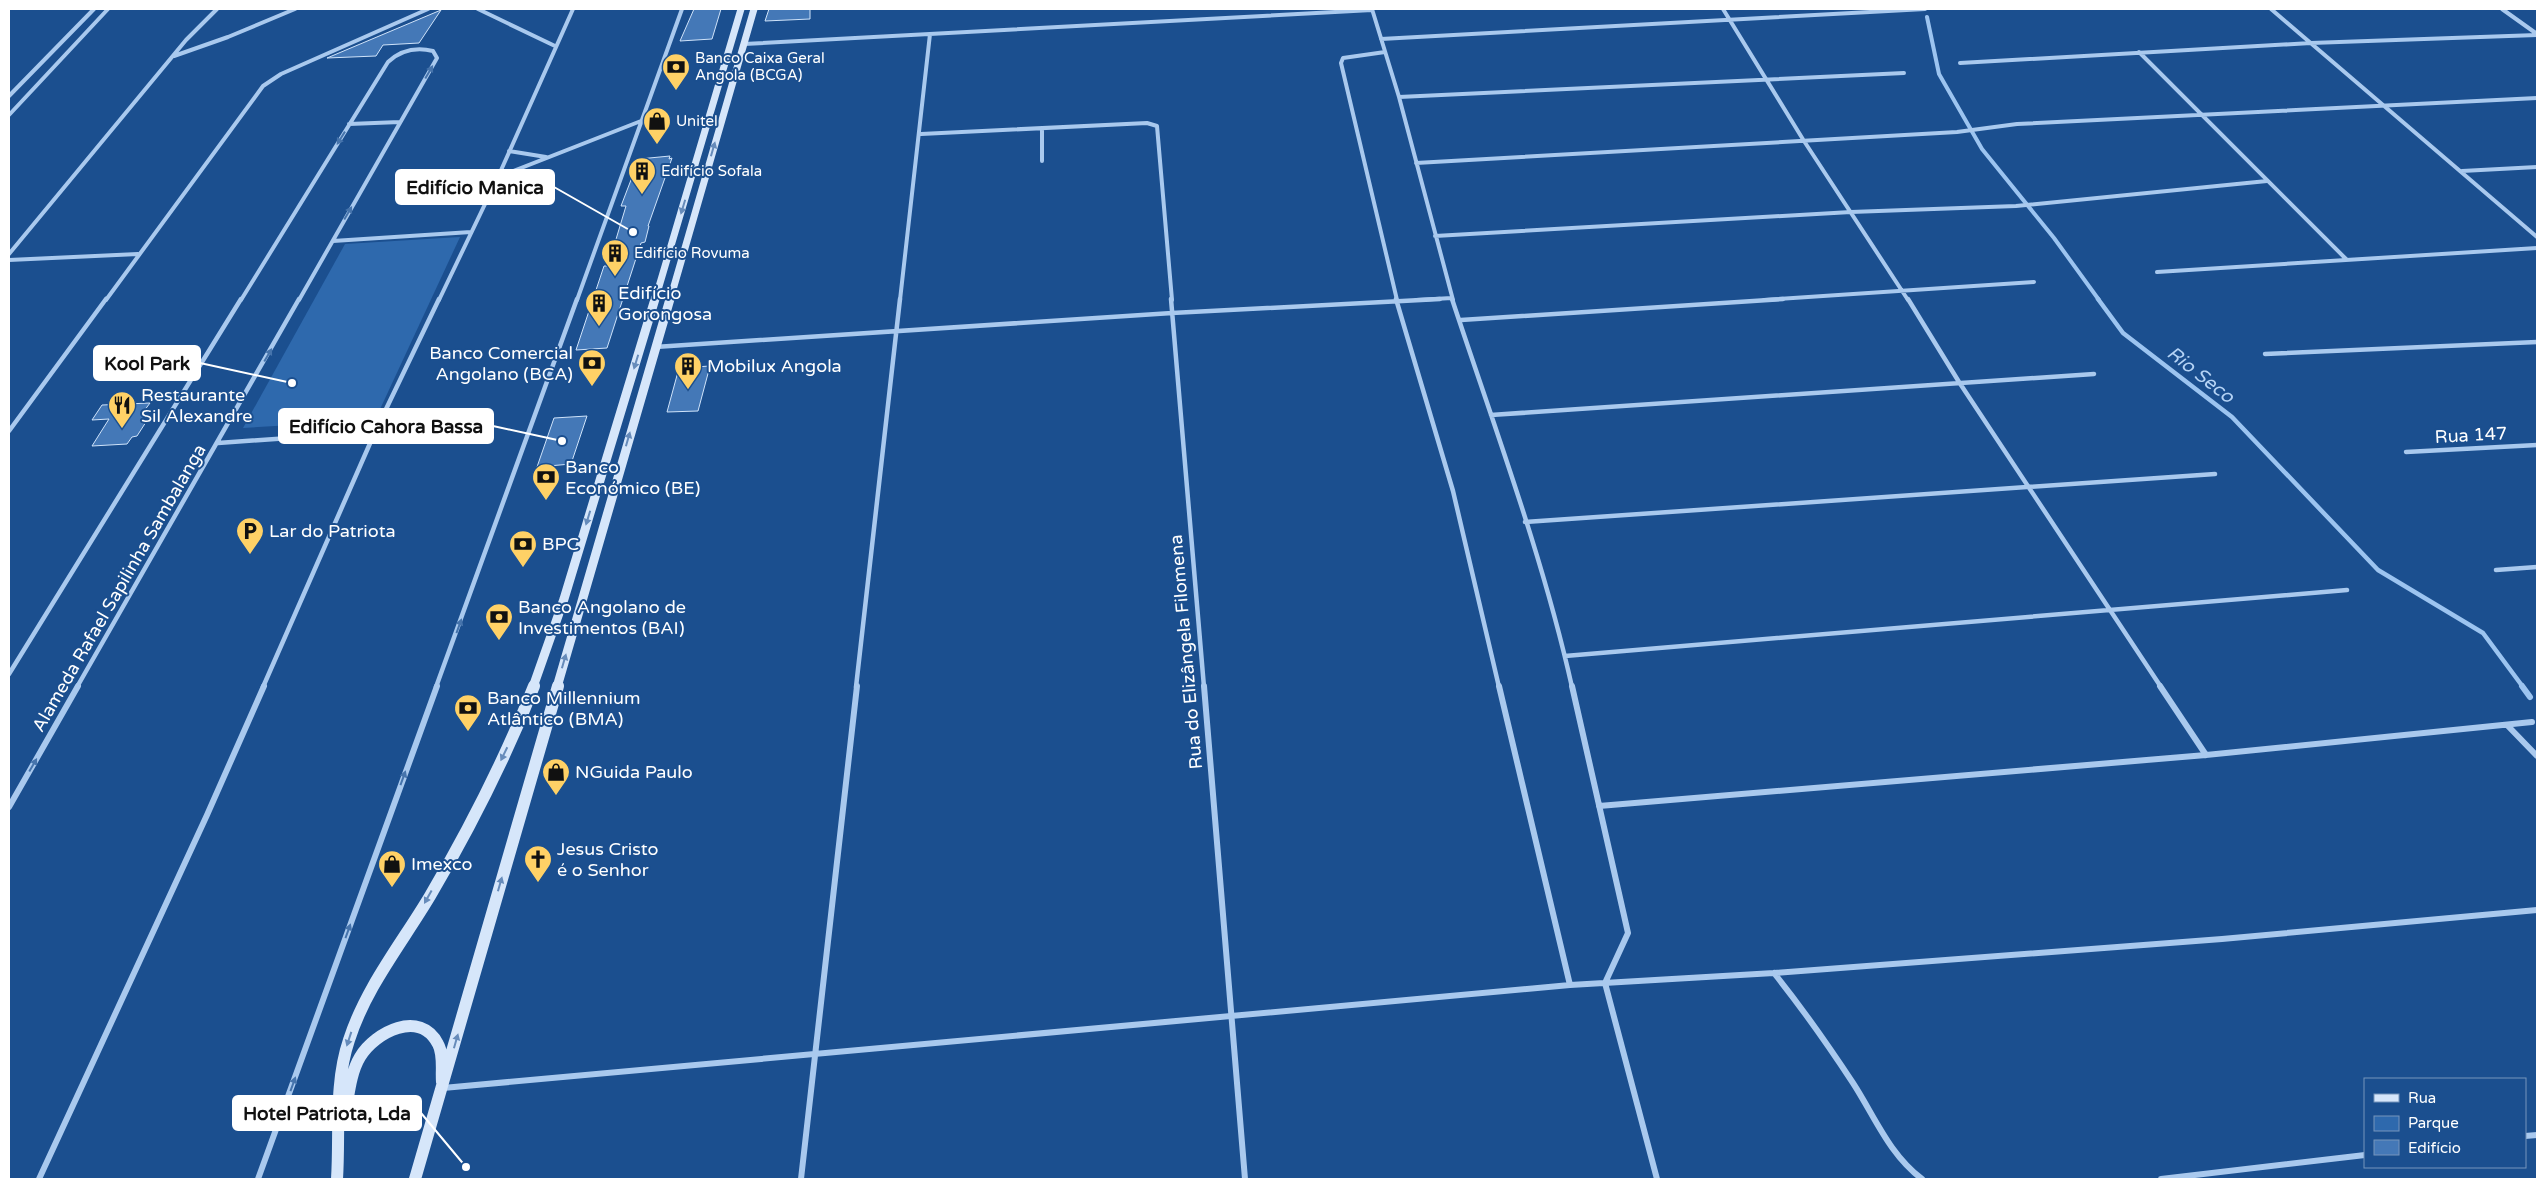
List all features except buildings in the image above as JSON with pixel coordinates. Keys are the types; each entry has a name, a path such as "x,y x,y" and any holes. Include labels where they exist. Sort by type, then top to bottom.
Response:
{"main road":[{"path":"340,1145 341,1076 347,1043 360,1011 411,928 480,804 513,736 538,677 641,348 741,9"},
{"path":"415,1179 443,1088 655,347 754,9"},
{"path":"337,1179 350,1080 360,1058 371,1042 391,1030 412,1024 427,1031 439,1044 443,1088"}],"street":[{"path":"9,96 94,9"},
{"path":"9,116 108,9"},
{"path":"9,254 174,56 217,9"},
{"path":"174,56 228,38 295,9"},
{"path":"9,431 263,86 271,79 428,9"},
{"path":"478,9 555,46"},
{"path":"39,1179 207,815 375,432 498,177 573,9"},
{"path":"258,1179 682,9"},
{"path":"744,44 1372,9 1399,97 1452,298 1461,320 1525,522 1565,656 1628,933 1605,983 1657,1179"},
{"path":"1723,9 1804,141 1904,291 1959,382 2206,755"},
{"path":"1381,39 1925,9"},
{"path":"2271,9 2537,237"},
{"path":"2502,9 2537,34"},
{"path":"801,1179 896,331 921,134 930,34"},
{"path":"1960,63 2311,43 2537,34"},
{"name":"Alameda Rafael Sapilinha Sambalanga","path":"9,674 391,58 413,50 433,52 437,58 9,807"},
{"path":"1385,52 1350,56 1343,58 1341,63 1397,301 1453,491 1570,985"},
{"path":"2139,52 2346,260"},
{"path":"1399,97 1904,73"},
{"path":"1416,164 1957,132 1992,127 2200,114 2537,98"},
{"path":"498,177 641,121"},
{"path":"349,124 400,122"},
{"name":"Rua do Elizângela Filomena","path":"1042,128 1153,123 1157,126 1245,1179"},
{"path":"921,134 1042,128 1042,162"},
{"path":"509,151 547,158"},
{"path":"2461,171 2537,167"},
{"path":"1435,236 1851,212 2016,206 2267,181"},
{"path":"333,241 471,232"},
{"path":"2157,272 2537,248"},
{"path":"9,260 138,254"},
{"path":"1461,320 2034,282"},
{"path":"655,347 1172,313 1452,298"},
{"path":"2265,354 2537,342"},
{"path":"1491,415 2094,374"},
{"path":"218,443 375,432"},
{"name":"Rua 147","path":"2406,452 2537,445"},
{"path":"1525,522 2215,474"},
{"path":"2496,570 2537,567"},
{"path":"1565,656 2347,590"},
{"path":"1599,806 2206,755 2508,726 2532,722"},
{"path":"2508,726 2537,756"},
{"path":"443,1088 1570,985 1774,973 2222,939 2537,910"},
{"path":"1774,973 1852,1082 1895,1155 1910,1171 1922,1179"},
{"path":"2161,1179 2364,1155"}],"green space":[{"path":"460,237 375,420 243,428 345,244"}],"waterway":[{"name":"Rio Seco","path":"1927,17 1939,74 1982,149 2054,238 2099,300"},
{"name":"Rio Seco","path":"2098,299 2123,333 2232,417 2378,570 2483,633 2523,687"},
{"name":"Rio Seco","path":"2522,686 2530,697"}],"place":[{"name":"Banco Caixa Geral Angola (BCGA)","path":"676,91"},
{"name":"Unitel","path":"657,145"},
{"name":"Edifício Sofala","path":"642,195"},
{"name":"Edifício Manica","path":"633,232"},
{"name":"Edifício Rovuma","path":"615,277"},
{"name":"Edifício Gorongosa","path":"599,327"},
{"name":"Kool Park","path":"292,383"},
{"name":"Banco Comercial Angolano (BCA)","path":"592,387"},
{"name":"Mobilux Angola","path":"688,390"},
{"name":"Restaurante Sil Alexandre","path":"122,429"},
{"name":"Edifício Cahora Bassa","path":"562,441"},
{"name":"Banco Económico (BE)","path":"546,501"},
{"name":"Lar do Patriota","path":"250,555"},
{"name":"BPC","path":"523,568"},
{"name":"Banco Angolano de Investimentos (BAI)","path":"499,641"},
{"name":"Banco Millennium Atlântico (BMA)","path":"468,732"},
{"name":"NGuida Paulo","path":"556,796"},
{"name":"Jesus Cristo é o Senhor","path":"538,883"},
{"name":"Imexco","path":"392,888"},
{"name":"Hotel Patriota, Lda","path":"466,1167"}]}
